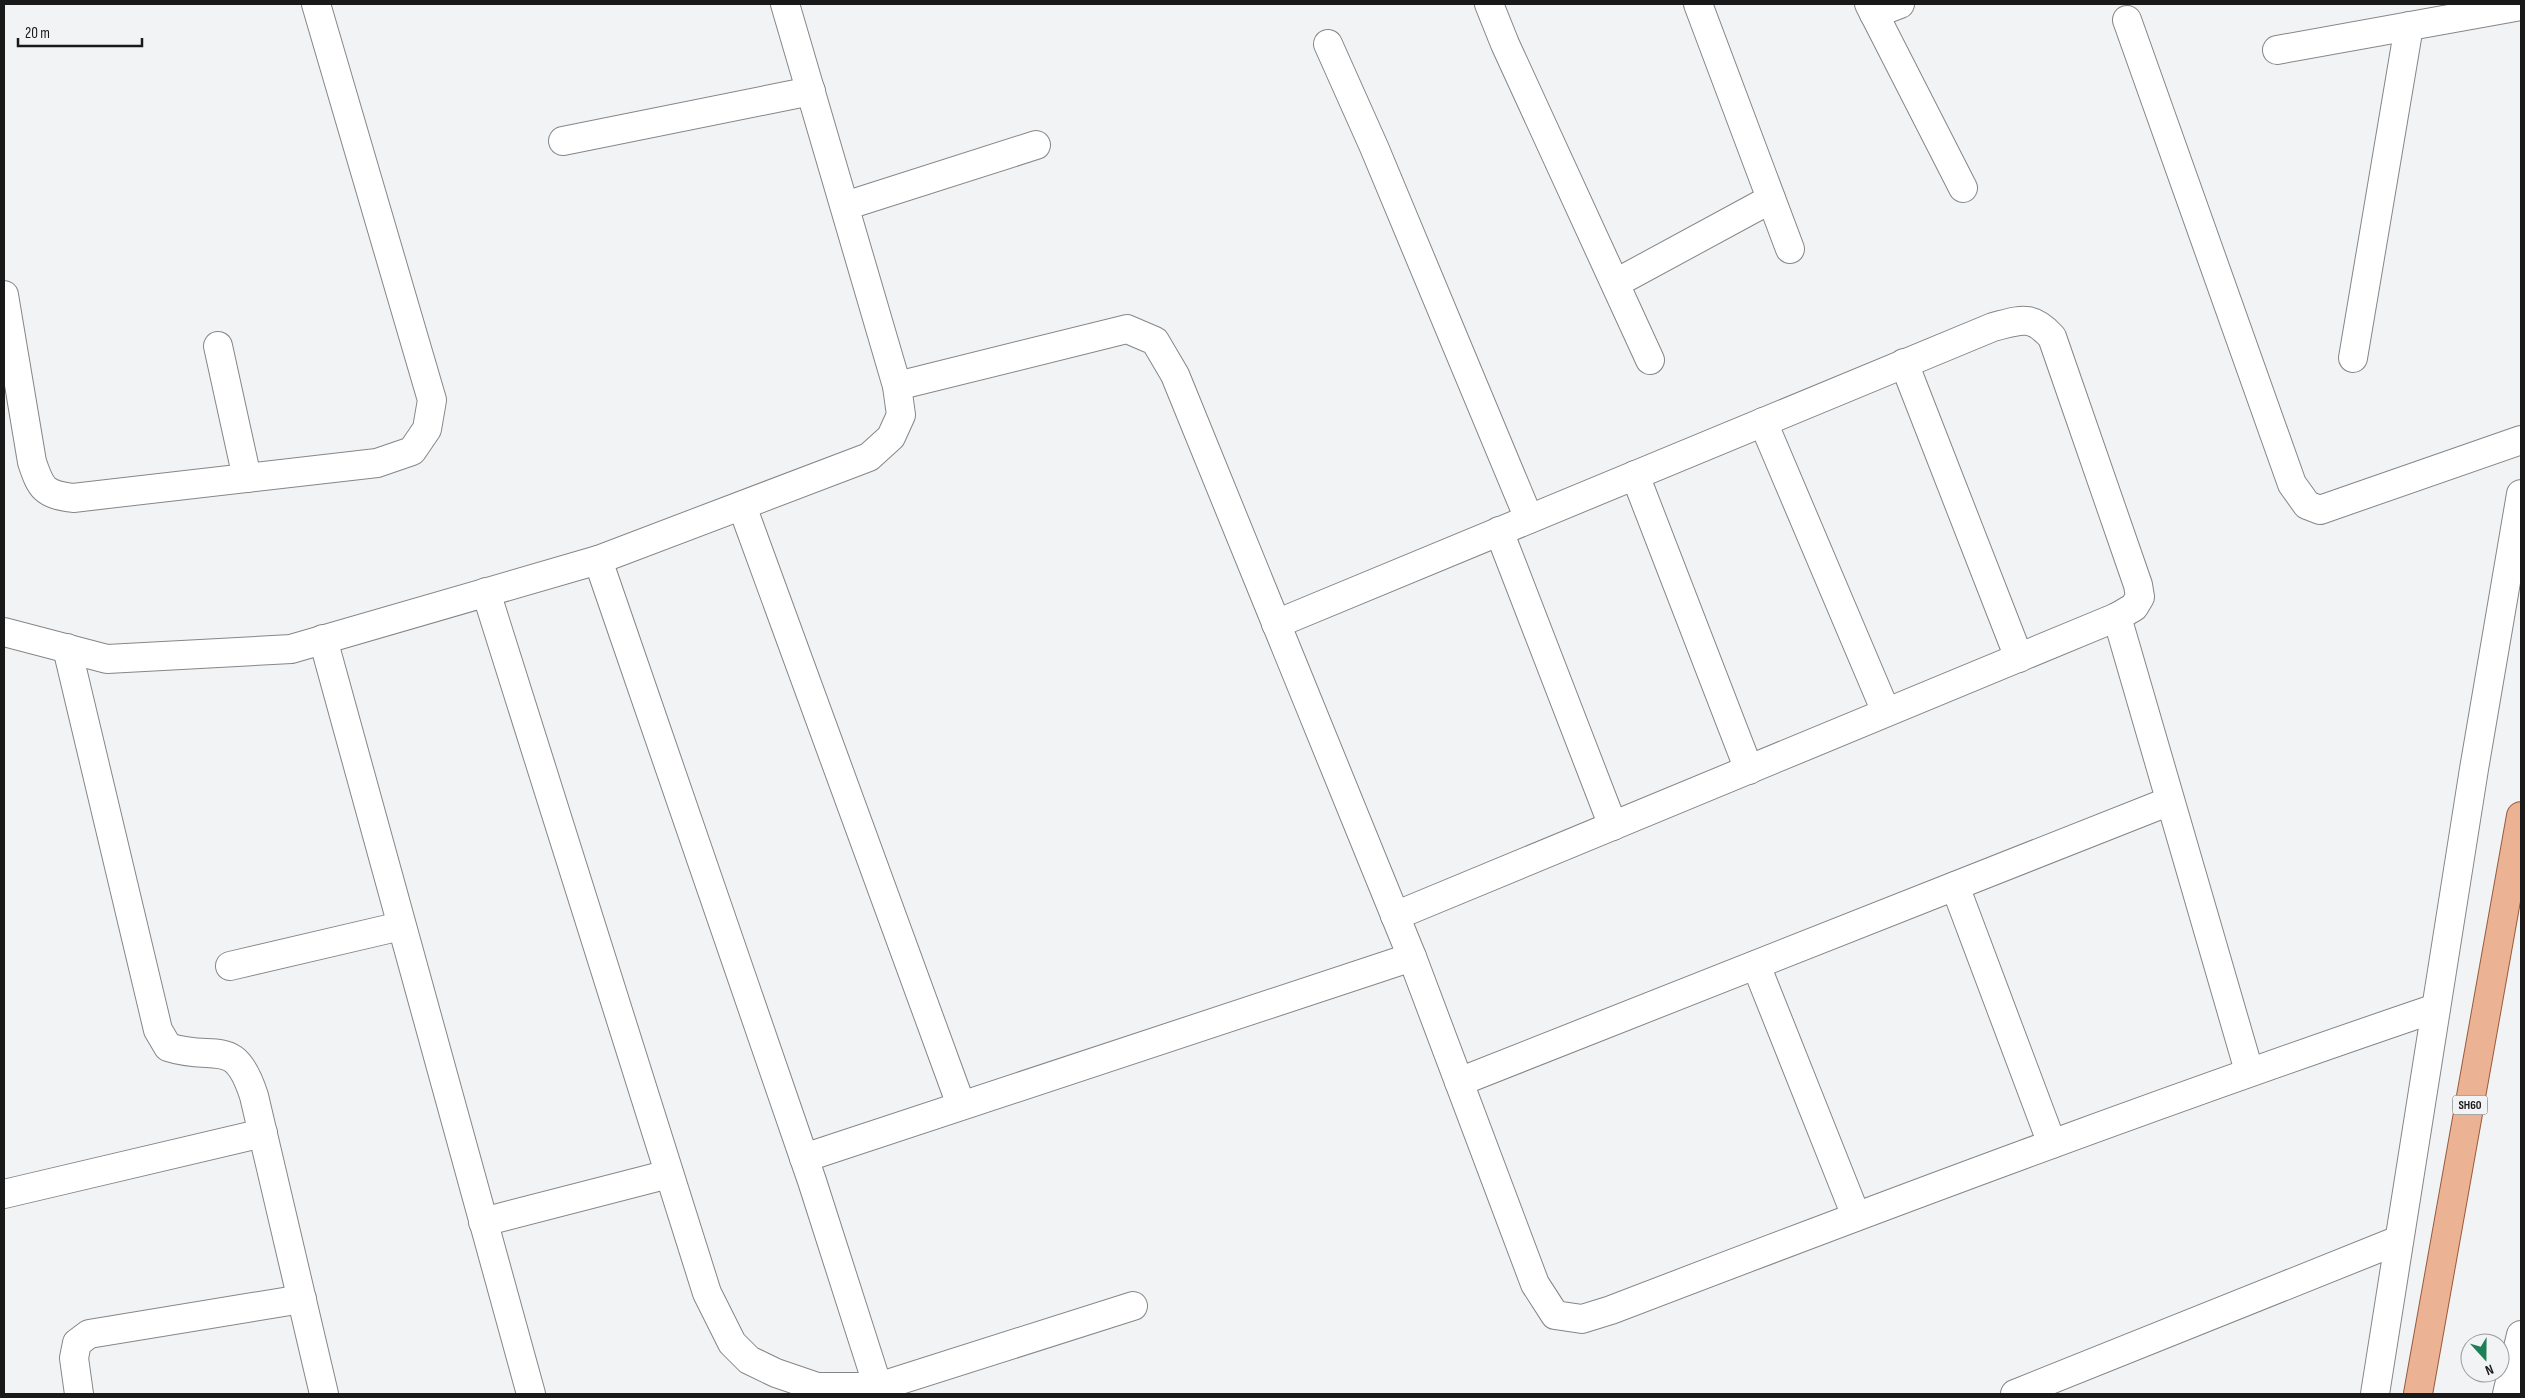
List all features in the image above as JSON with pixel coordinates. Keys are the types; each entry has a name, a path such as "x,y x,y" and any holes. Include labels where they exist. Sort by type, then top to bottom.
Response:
{"main road":[{"name":"SH60","path":"2418,1394 2521,816"}],"street":[{"path":"4,295 11,378 32,462 39,482 53,495 73,498 377,463 412,451 427,429 432,400 316,4"},
{"path":"4,632 107,659 291,649 598,560 868,457 891,437 901,415 897,386 785,4"},
{"path":"1489,4 1505,44 1650,360"},
{"path":"1698,4 1790,249"},
{"path":"1900,4 1871,9 1964,188"},
{"path":"2277,50 2521,6"},
{"path":"2127,20 2292,484 2307,505 2320,510 2521,440"},
{"path":"2353,358 2409,26"},
{"path":"1328,44 1374,147 1529,519"},
{"path":"563,141 811,91"},
{"path":"844,206 1036,146"},
{"path":"1616,284 1771,199"},
{"path":"1276,624 1993,327 2019,320 2039,323 2052,337 2138,585 2140,597 2134,607 2117,617 2019,658 1395,916"},
{"path":"897,386 1127,329 1155,341 1175,375 1412,956 1535,1284 1555,1315 1582,1319 1590,1317 1856,1216 2249,1071 2436,1008"},
{"path":"218,346 247,478"},
{"path":"1904,363 2019,658"},
{"path":"1763,422 1886,712"},
{"path":"1635,475 1748,770"},
{"path":"2375,1394 2436,1008 2521,494"},
{"path":"742,506 961,1105"},
{"path":"1499,531 1613,826"},
{"path":"598,560 804,1158 878,1387"},
{"path":"486,592 707,1292 732,1343 749,1360 776,1373 818,1387 878,1387 1133,1306"},
{"path":"2117,617 2249,1071"},
{"path":"323,639 530,1394"},
{"path":"67,648 158,1030 168,1047 186,1053 220,1053 236,1059 246,1073 263,1133 324,1394"},
{"path":"1459,1082 2170,801"},
{"path":"1955,886 2052,1144"},
{"path":"230,966 401,926"},
{"path":"804,1158 1412,956"},
{"path":"1756,965 1856,1216"},
{"path":"4,1194 263,1133"},
{"path":"483,1222 669,1174"},
{"path":"2015,1394 2399,1240"},
{"path":"79,1394 74,1358 77,1343 89,1334 302,1299"},
{"path":"2507,1394 2521,1335"}]}
